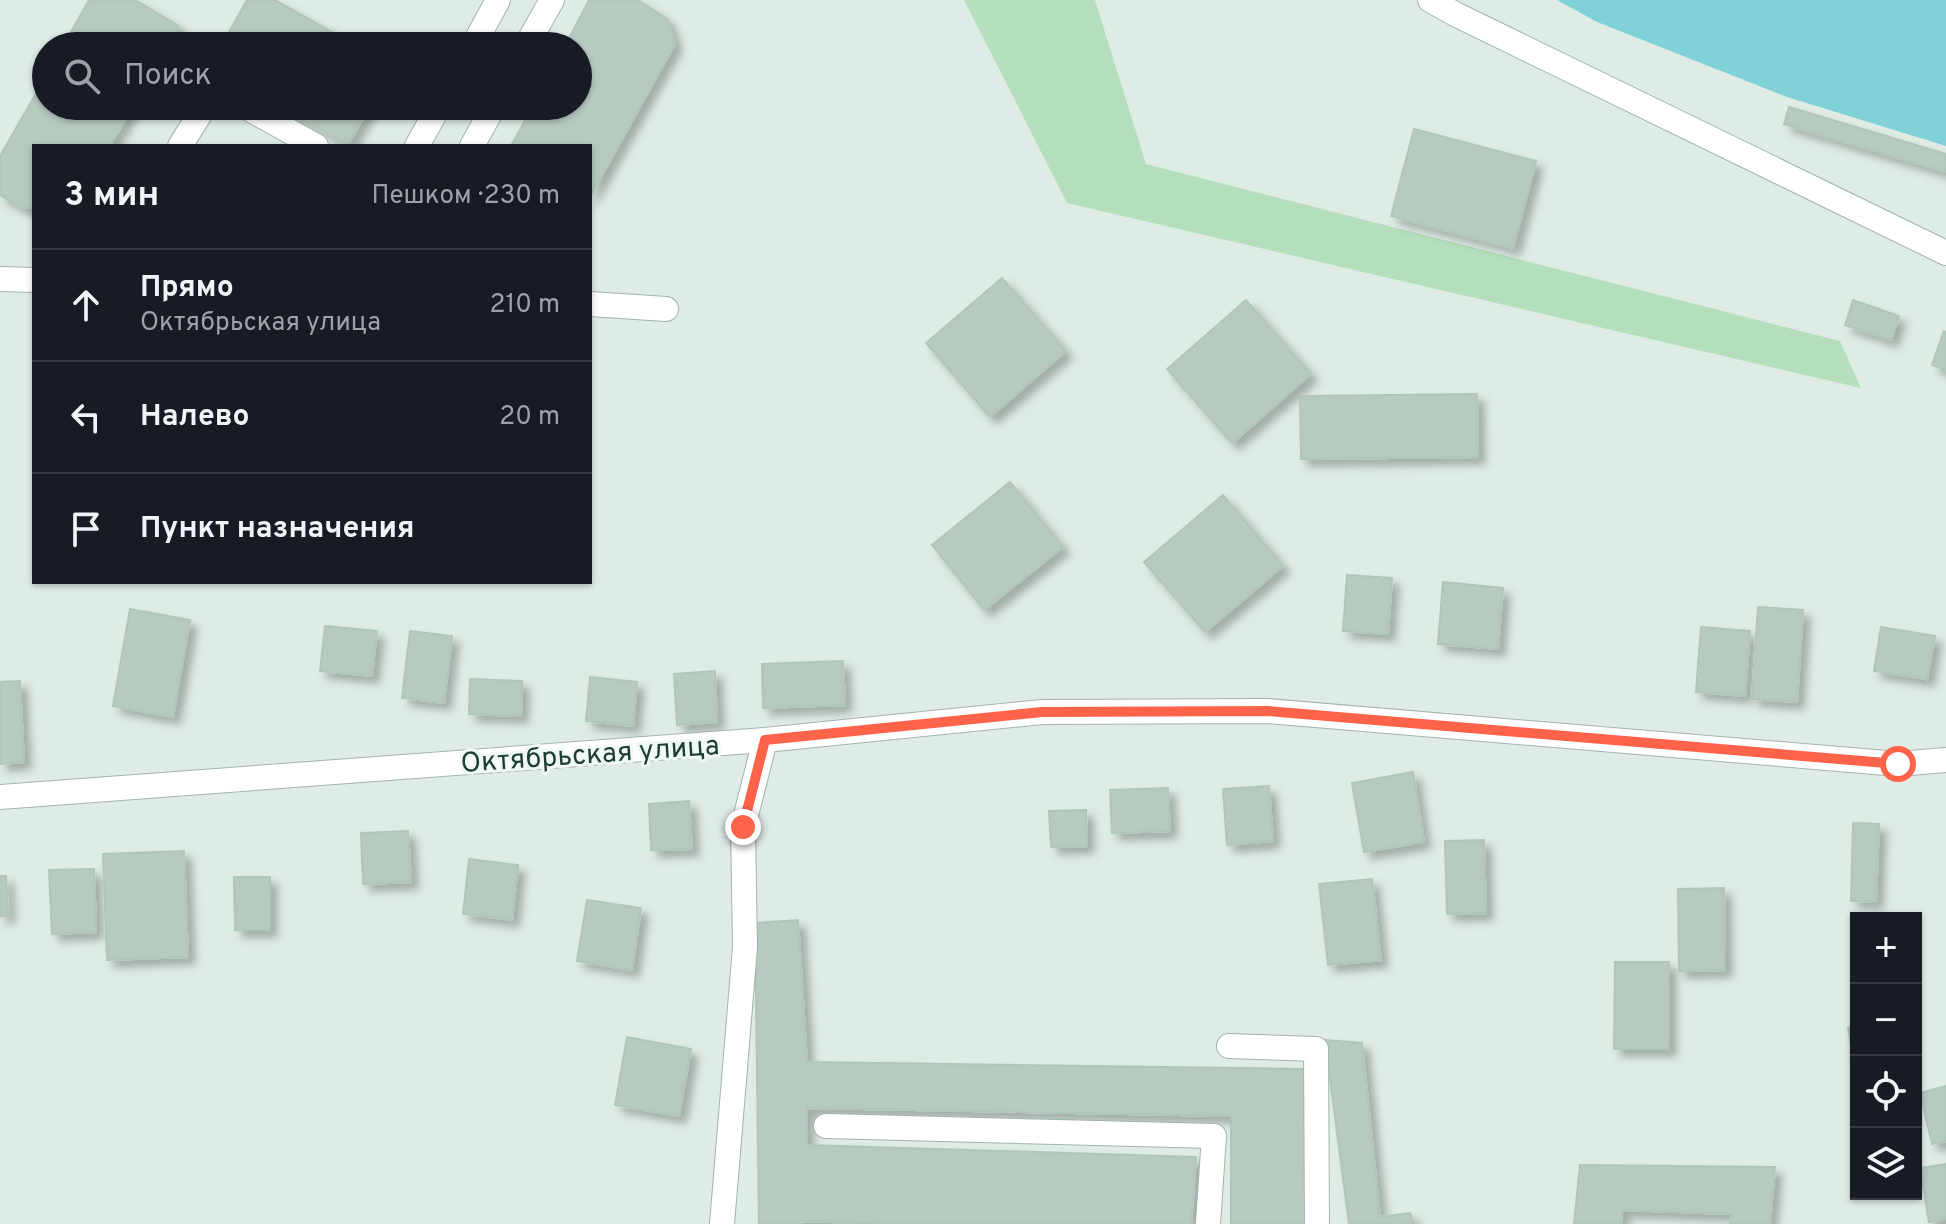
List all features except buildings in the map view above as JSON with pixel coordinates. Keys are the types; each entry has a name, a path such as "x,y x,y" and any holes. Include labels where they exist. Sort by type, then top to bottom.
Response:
{"street":[{"path":"481,32 498,0"},
{"path":"534,32 552,0"},
{"path":"1430,0 1946,253"},
{"path":"181,144 196,120"},
{"path":"269,120 312,144"},
{"path":"418,144 431,120"},
{"path":"473,144 486,120"},
{"path":"0,279 32,280"},
{"path":"592,304 666,309"},
{"name":"Октябрьская улица","path":"0,797 765,740 1042,712 1268,711 1898,764 1946,760"},
{"path":"722,1224 745,947 743,827 765,740"},
{"path":"1229,1046 1316,1049 1317,1224"},
{"path":"826,1126 1214,1136 1208,1224"}],"green space":[{"path":"964,0 1095,0 1146,164 1840,341 1861,388 1067,203"}],"water":[{"path":"1557,0 1946,0 1946,146 1787,97 1597,22"}],"route":[{"path":"743,827 765,740 1042,712 1268,711 1898,764"}]}
